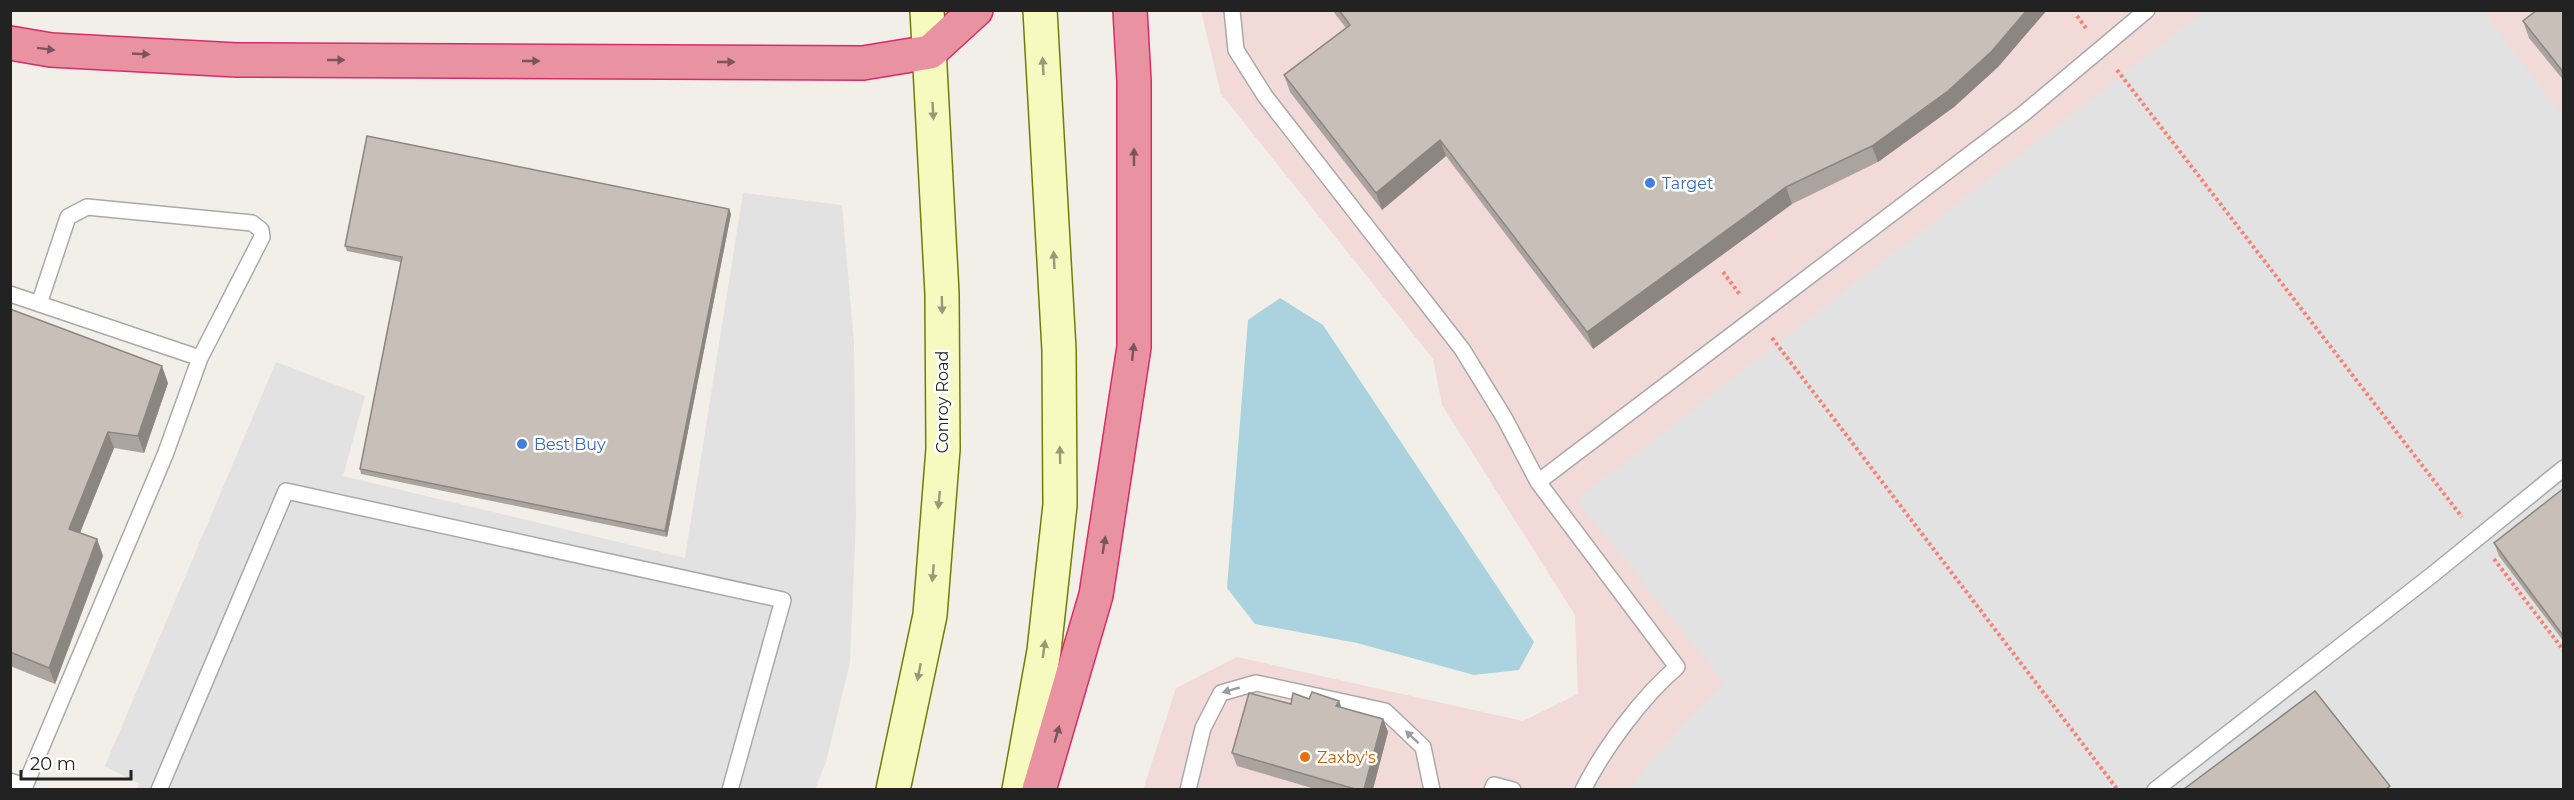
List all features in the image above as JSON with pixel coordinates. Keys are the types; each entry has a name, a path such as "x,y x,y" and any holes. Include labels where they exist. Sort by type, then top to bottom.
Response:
{"highway":[{"path":"10,43 51,50 249,60 863,63 930,52 976,10"},
{"path":"1039,789 1096,596 1134,347 1134,81 1130,10"}],"main road":[{"name":"Conroy Road","path":"893,789 930,615 943,449 942,294 927,10"},
{"path":"1019,789 1044,651 1060,505 1059,350 1040,10"}],"lane":[{"path":"1232,10 1236,50 1265,96 1461,349 1505,419 1538,482 1677,667 1655,686 1607,750 1583,789"},
{"path":"1538,482 2023,114 2147,10"},
{"path":"10,780 25,786 165,455 200,358 262,237 261,230 252,223 87,207 68,217 39,304"},
{"path":"10,294 200,358"},
{"path":"2156,789 2405,597 2564,468"},
{"path":"159,789 286,491 783,600 730,789"},
{"path":"1188,789 1203,728 1221,693 1256,683 1385,711 1424,747 1432,789"},
{"path":"1492,789 1494,785 1513,789"}],"path":[{"path":"2077,16 2100,49 2564,651"},
{"path":"1723,272 2118,789"}],"shaded area":[{"path":"1201,11 2563,11 2563,789 1143,790 1176,688 1237,657 1523,721 1578,694 1575,615 1442,405 1433,359 1221,94"},
{"path":"2204,11 2483,11 2563,116 2563,789 1630,789 1649,762 1724,682 1576,500"},
{"path":"743,193 842,205 854,343 856,520 850,662 826,762 815,789 137,790 139,784 105,766 276,362 365,396 343,476 685,558"}],"water":[{"path":"1280,298 1323,325 1534,642 1519,670 1474,675 1357,643 1255,624 1227,588 1248,320"}],"building":[{"name":"Target","path":"1339,10 2027,10 1992,51 1948,91 1872,146 1786,187 1587,332 1440,140 1376,193 1284,75 1350,25"},
{"path":"2537,10 2564,10 2564,73 2523,21"},
{"path":"367,136 729,209 665,531 360,469 402,257 345,246"},
{"path":"10,309 162,366 138,436 108,432 69,529 97,539 49,668 10,652"},
{"path":"2564,488 2564,633 2562,634 2494,543"},
{"path":"2315,691 2390,786 2386,789 2184,789"},
{"path":"1312,692 1339,701 1336,706 1383,719 1364,789 1355,789 1232,753 1249,693 1291,704 1293,693 1309,699"}],"place":[{"name":"Target","path":"1650,183"},
{"name":"Best Buy","path":"522,444"},
{"name":"Zaxby's","path":"1305,757"}]}
